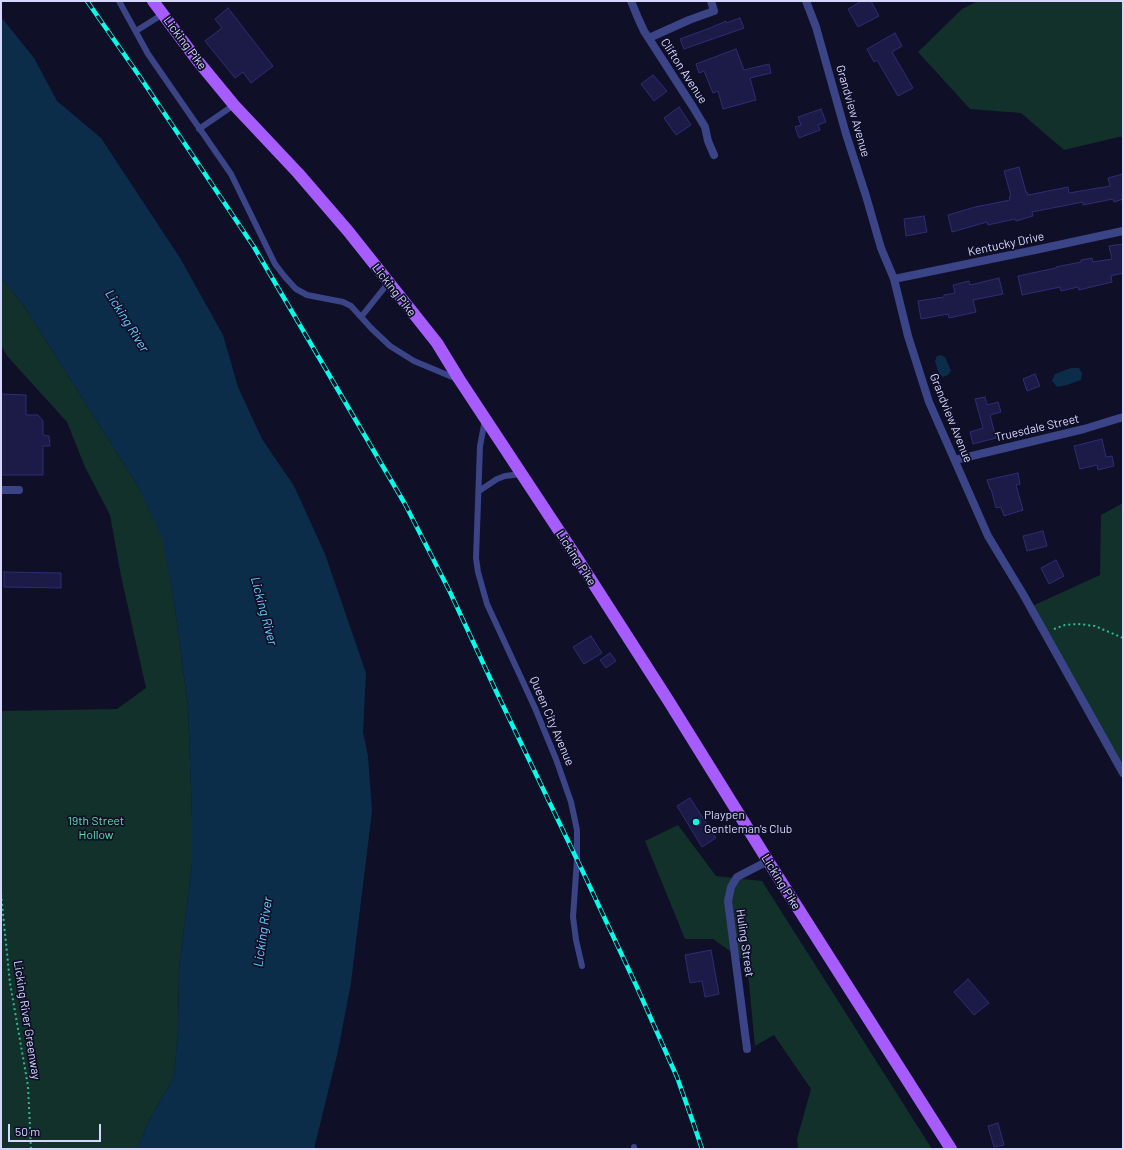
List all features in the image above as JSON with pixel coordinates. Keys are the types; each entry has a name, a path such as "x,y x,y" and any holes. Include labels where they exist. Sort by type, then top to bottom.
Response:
{"main road":[{"name":"Licking Pike","path":"153,1 197,60 234,105 298,173 348,231 437,343 668,700 768,861 951,1149"}],"street":[{"name":"Clifton Avenue","path":"631,1 649,38 705,128 714,155"},
{"path":"649,38 689,20 714,11 711,1"},
{"name":"Grandview Avenue","path":"806,1 816,27 846,134 881,248 894,279 908,336 929,402 988,536 1023,594 1123,773"},
{"name":"Kentucky Drive","path":"894,279 1123,231"},
{"name":"Truesdale Street","path":"955,460 1084,429 1123,417"},
{"path":"1,490 19,490"},
{"name":"Huling Street","path":"747,1049 728,901 731,887 737,877 768,861"}],"lane":[{"path":"119,1 148,54 231,174 275,264 285,277 296,289 307,295 343,302 351,306 390,346 414,360 459,379"},
{"path":"136,31 163,14"},
{"path":"200,129 234,105"},
{"path":"361,317 388,282"},
{"name":"Queen City Avenue","path":"485,419 480,446 476,558 478,572 487,604 533,702 556,759 571,802 576,822 577,859 573,917 576,940 582,966"},
{"path":"479,490 504,476 521,474"}],"path":[{"path":"1044,633 1065,625 1078,624 1095,626 1123,638"},
{"name":"Licking River Greenway","path":"1,894 10,983 28,1086 31,1149"}],"green space":[{"path":"978,1 1123,1 1123,136 1064,150 1021,113 970,109 918,52 962,9"},
{"name":"19th Street Hollow","path":"1,278 24,306 139,488 163,538 174,601 188,707 192,863 179,967 178,1032 174,1077 150,1118 137,1149 1,1149 1,711 117,709 146,688 121,576 110,515 85,467 67,422 8,357 1,346"},
{"path":"1123,503 1123,773 1030,607 1100,575 1101,515"},
{"path":"678,825 716,876 762,881 932,1149 798,1149 797,1139 811,1089 774,1035 755,1046 747,963 713,939 685,939 645,841"}],"water":[{"name":"Licking River","path":"1,17 34,58 57,101 101,138 180,258 223,335 238,387 262,439 294,486 325,554 366,673 363,732 368,756 372,811 351,983 338,1051 314,1149 137,1149 150,1118 174,1077 178,1032 179,967 192,863 188,707 174,601 162,538 139,488 24,306 1,278"},
{"path":"941,355 945,357 951,371 948,375 943,377 939,374 935,361 937,356"},
{"path":"1071,368 1079,368 1082,373 1081,380 1057,387 1052,381 1055,374"}],"building":[{"path":"862,1 871,1 879,16 858,27 848,9"},
{"path":"228,8 273,66 251,83 243,72 235,78 205,41 222,28 215,19"},
{"path":"740,18 744,28 684,49 680,39 726,21 726,23"},
{"path":"895,33 902,46 892,52 913,88 898,96 877,60 874,62 867,49"},
{"path":"736,49 744,70 769,64 771,73 750,78 756,100 723,109 718,91 713,93 704,71 699,73 696,64"},
{"path":"653,75 667,91 654,101 641,84"},
{"path":"679,107 691,125 676,135 664,118"},
{"path":"821,109 826,122 818,125 820,130 799,138 795,127 801,125 798,117"},
{"path":"1019,167 1028,195 1068,187 1069,193 1110,186 1108,178 1123,174 1123,199 1114,202 1113,199 1083,205 1083,202 1032,212 1033,216 1016,221 1015,219 988,225 987,222 952,232 948,215 975,207 1010,200 1009,197 1011,196 1004,171"},
{"path":"924,216 927,232 906,236 904,219"},
{"path":"1123,244 1123,273 1111,276 1112,282 1079,290 1078,287 1061,291 1060,287 1022,295 1018,276 1081,262 1081,260 1092,258 1093,262 1112,259 1109,246"},
{"path":"999,278 1003,294 973,300 976,312 949,318 948,314 921,319 918,301 944,297 944,295 955,293 953,285 969,281 970,285"},
{"path":"1035,374 1040,386 1027,391 1023,379"},
{"path":"1,394 26,395 26,415 38,415 43,421 43,435 49,436 50,446 43,446 43,475 1,475"},
{"path":"985,397 987,405 998,402 1001,412 990,415 996,438 973,444 970,432 983,428 975,399"},
{"path":"1102,439 1106,457 1112,456 1114,466 1098,470 1097,465 1080,469 1074,446"},
{"path":"1018,473 1020,484 1016,485 1023,510 1004,516 1001,507 996,508 987,480"},
{"path":"1043,531 1047,546 1027,551 1023,536"},
{"path":"1056,560 1064,576 1049,584 1041,568"},
{"path":"4,572 61,573 61,588 4,587"},
{"path":"591,636 602,653 584,664 573,647"},
{"path":"610,653 616,661 606,668 600,660"},
{"name":"Playpen Gentleman's Club","path":"690,798 716,838 702,847 677,806"},
{"path":"711,950 719,994 705,997 702,981 690,983 685,955"},
{"path":"968,979 989,1003 974,1015 954,992"},
{"path":"998,1123 1004,1145 994,1147 988,1126"}],"railway":[{"path":"87,1 254,247 405,504 450,592 636,985 677,1077 702,1149"}],"place":[{"name":"Playpen Gentleman's Club","path":"696,822"}]}
